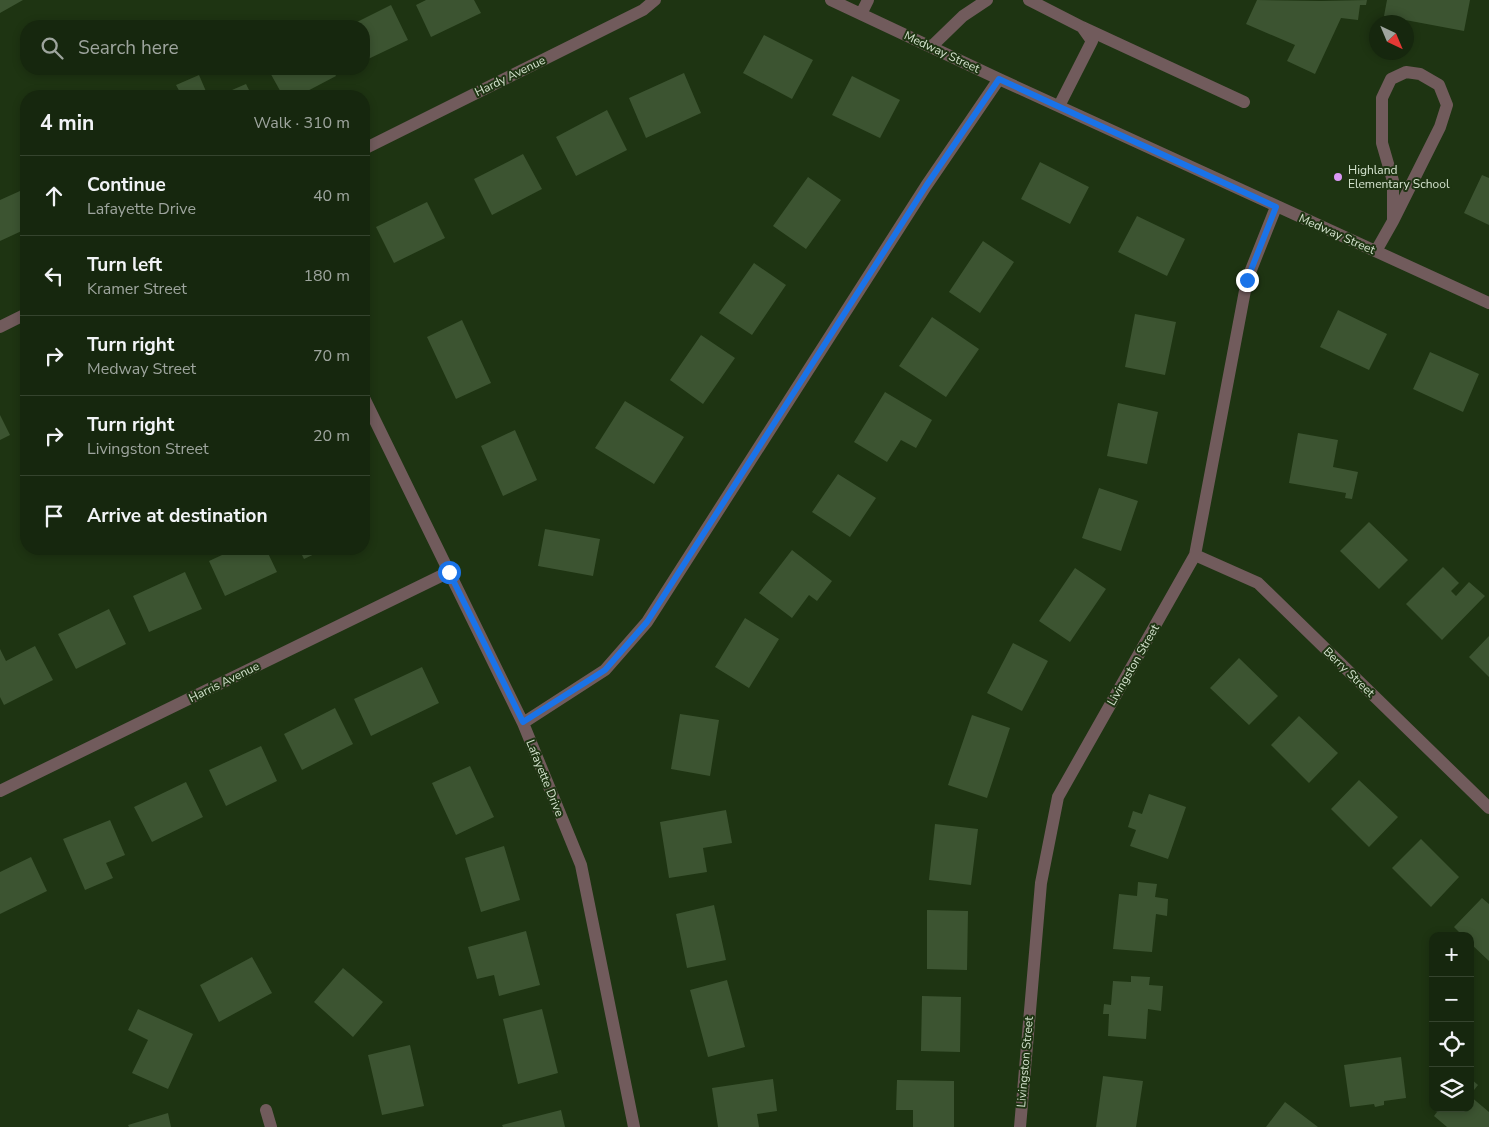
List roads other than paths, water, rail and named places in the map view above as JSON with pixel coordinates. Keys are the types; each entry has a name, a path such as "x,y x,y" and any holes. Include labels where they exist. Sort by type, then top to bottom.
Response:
{"street":[{"name":"Hardy Avenue","path":"370,146 644,10 655,0"},
{"name":"Medway Street","path":"831,0 1276,207 1489,303"},
{"path":"861,14 868,0"},
{"path":"931,47 963,16 987,0"},
{"path":"1029,0 1082,27 1244,102"},
{"path":"1059,106 1092,41 1082,27"},
{"path":"1376,252 1393,221 1440,127 1447,105 1439,85 1420,74 1406,72 1391,79 1382,98 1382,143 1393,181 1393,221"},
{"path":"523,722 605,670 647,622 926,186 999,79"},
{"name":"Livingston Street","path":"1020,1127 1041,883 1058,797 1195,555 1247,280 1276,207"},
{"path":"0,327 20,317"},
{"name":"Lafayette Drive","path":"370,410 523,722 581,865 634,1127"},
{"name":"Berry Street","path":"1195,555 1258,584 1489,808"},
{"name":"Harris Avenue","path":"0,791 449,572"},
{"path":"266,1110 271,1127"}],"place":[{"name":"Highland Elementary School","path":"1338,177"}]}
